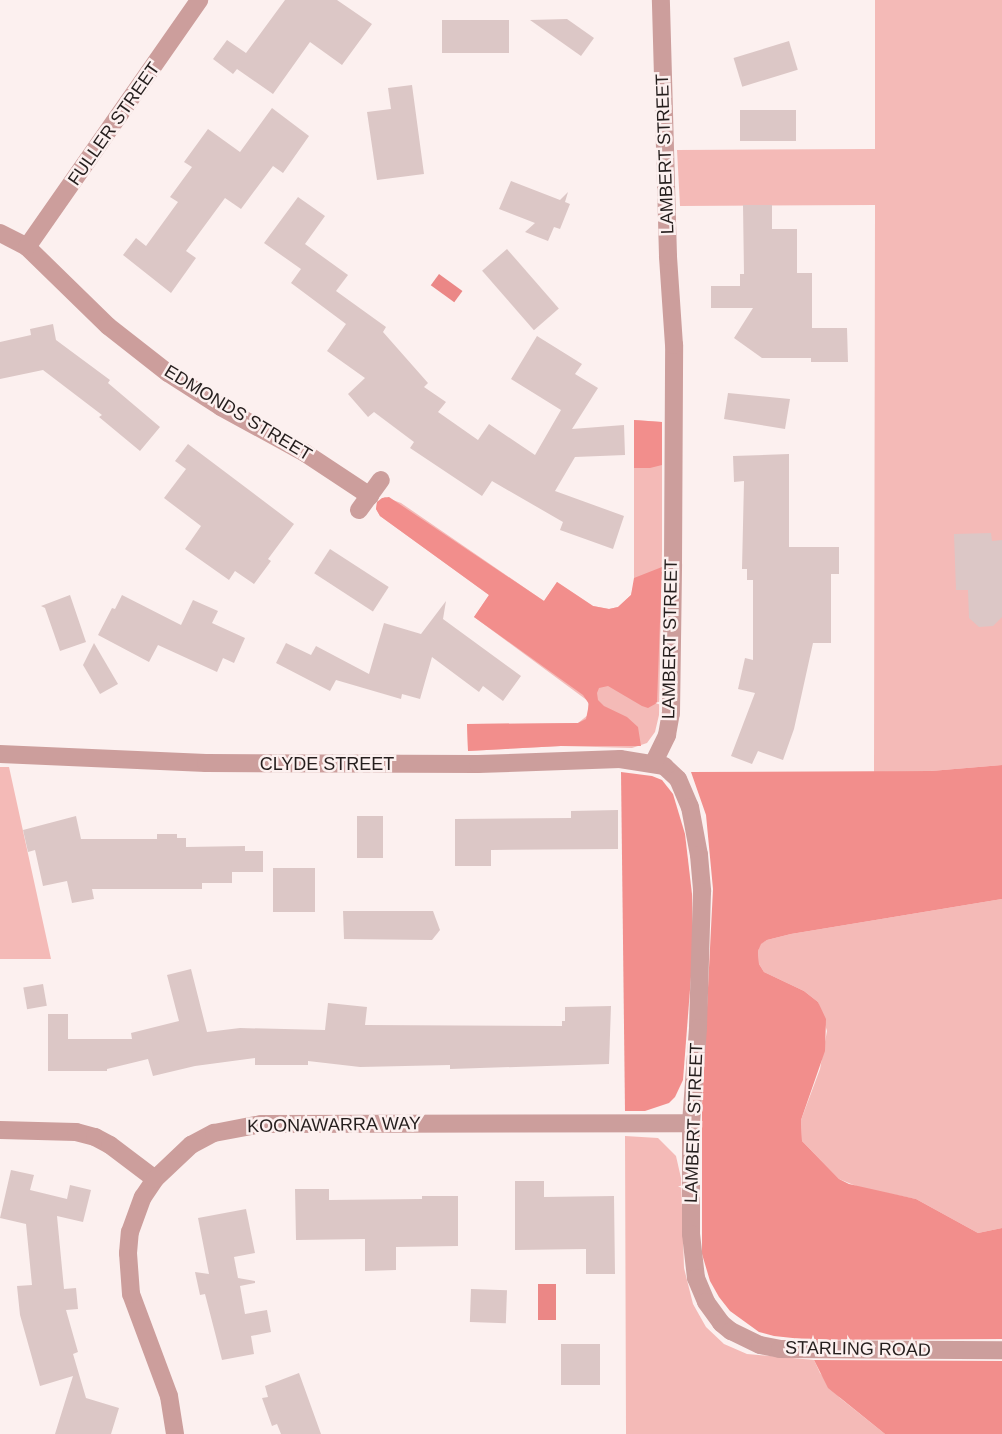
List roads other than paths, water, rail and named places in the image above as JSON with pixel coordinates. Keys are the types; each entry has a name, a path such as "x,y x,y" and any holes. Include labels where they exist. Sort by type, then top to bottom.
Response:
{"street":[{"name":"FULLER STREET","path":"27,247 199,0"},
{"name":"LAMBERT STREET","path":"661,0 668,256 674,345 671,695 667,735 654,762 672,772 684,790 699,855 702,929 691,1123 692,1251 700,1290 721,1323"},
{"name":"EDMONDS STREET","path":"0,233 27,247 108,326 168,372 221,407 306,453 364,503 381,480"},
{"name":"CLYDE STREET","path":"0,754 218,763 467,764 610,759 654,762"},
{"name":"KOONAWARRA WAY","path":"175,1434 169,1396 137,1316 128,1272 130,1232 135,1215 155,1179 191,1145 214,1133 261,1124 691,1123"},
{"path":"0,1130 76,1132 95,1137 110,1145 155,1179"},
{"name":"STARLING ROAD","path":"721,1323 744,1339 780,1348 1002,1350"}]}
